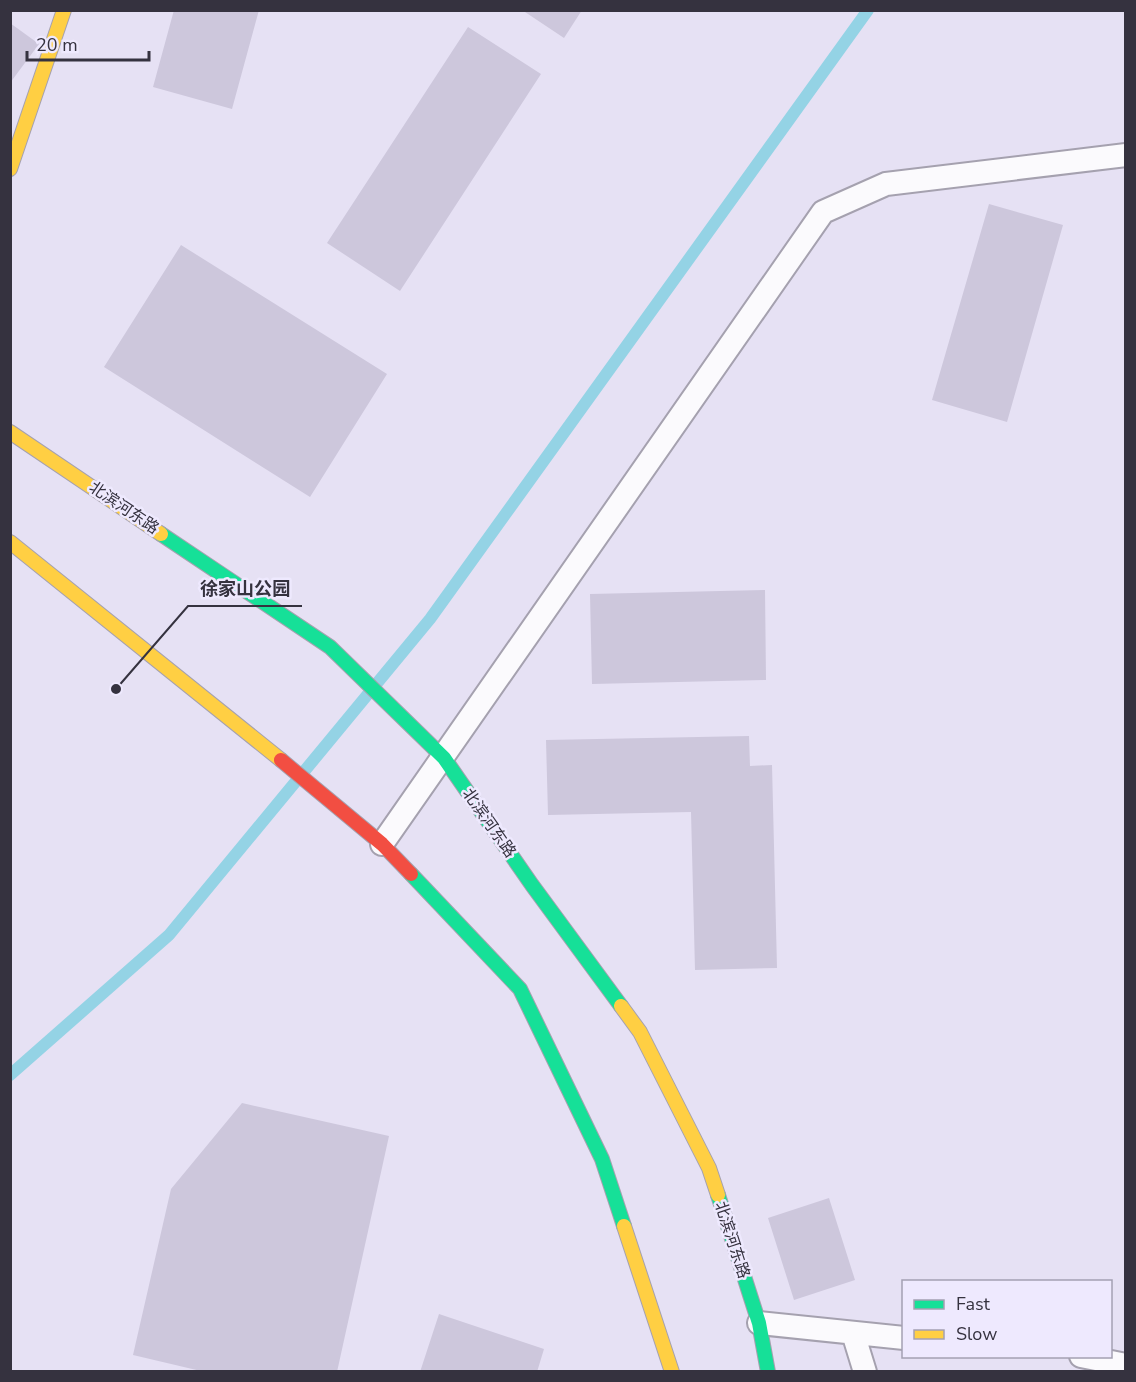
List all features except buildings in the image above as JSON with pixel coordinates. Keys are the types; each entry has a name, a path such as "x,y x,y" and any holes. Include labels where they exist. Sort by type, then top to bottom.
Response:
{"main road":[{"path":"10,169 64,10"},
{"name":"北滨河东路","path":"10,432 330,647 404,716 444,758 531,885 640,1032 709,1168 759,1323 768,1371"},
{"path":"10,542 333,801 382,844 520,988 602,1159 672,1371"}],"lane":[{"path":"382,844 824,212 886,184 1125,155"},
{"path":"759,1323 902,1338"},
{"path":"853,1333 865,1371"},
{"path":"1091,1358 1125,1365"}],"waterway":[{"path":"10,1075 169,935 430,619 868,10"}],"traffic: fast":[{"path":"161,534 330,647 444,758 532,885 621,1006"},
{"path":"411,874 520,989 602,1159 624,1226"},
{"path":"718,1195 759,1323 768,1372"}],"traffic: slow":[{"path":"10,169 64,10"},
{"path":"10,432 161,534"},
{"path":"10,542 281,760"},
{"path":"621,1006 640,1032 709,1168 718,1195"},
{"path":"624,1226 672,1372"}],"traffic: jam":[{"path":"281,760 382,844 411,874"}],"place":[{"name":"徐家山公园","path":"116,689"}]}
